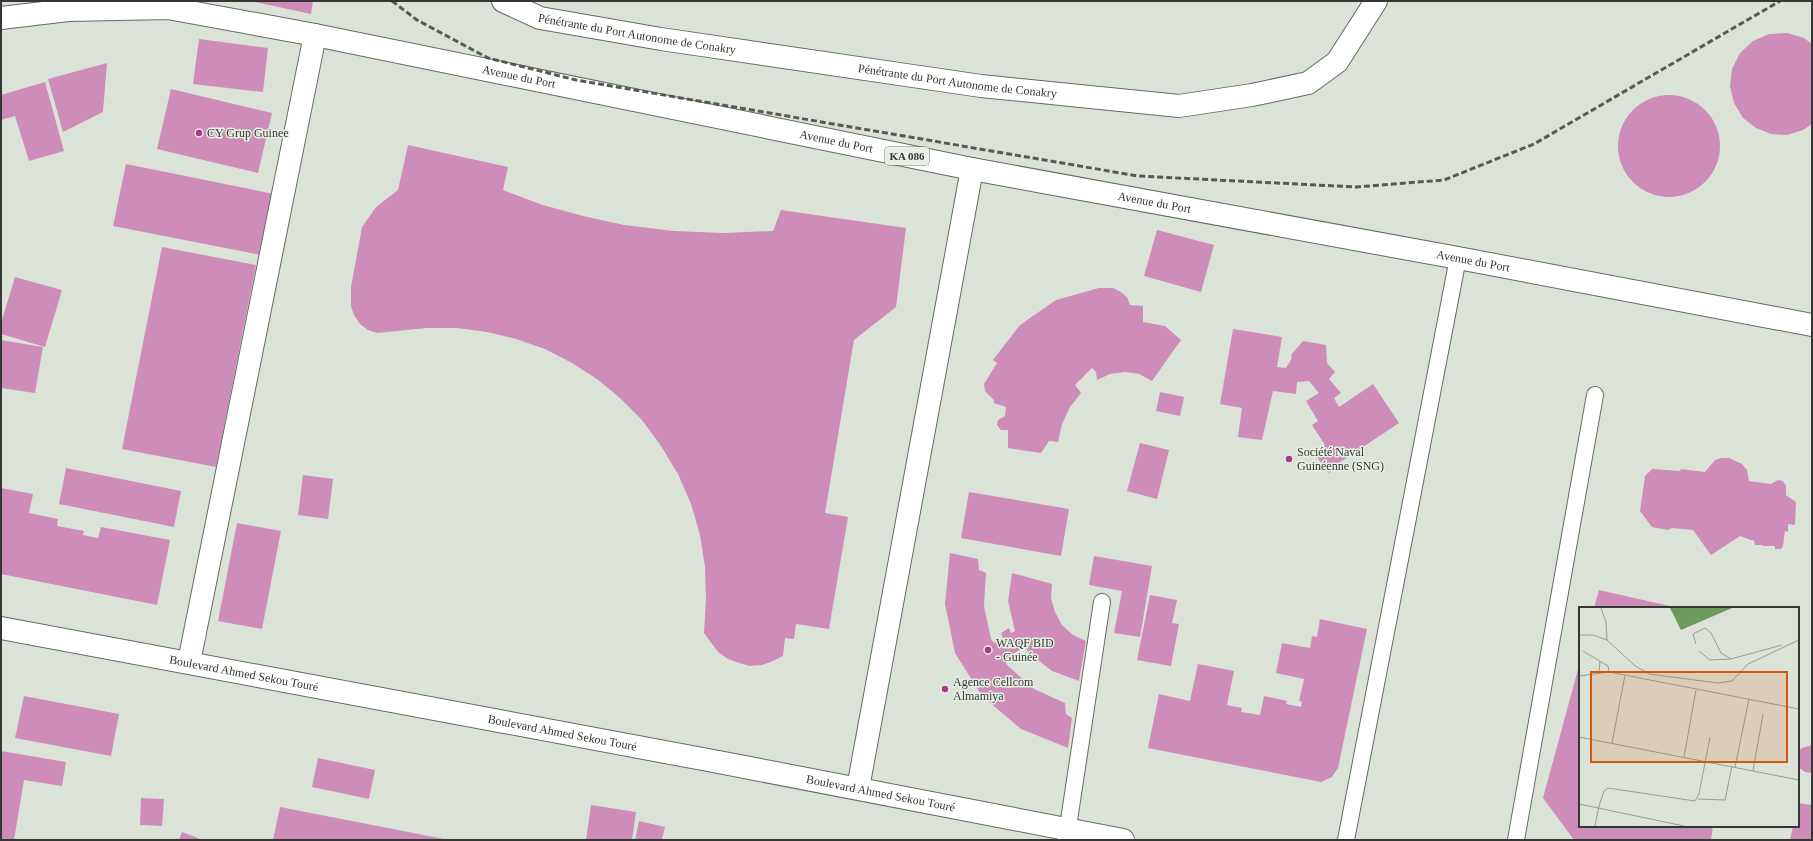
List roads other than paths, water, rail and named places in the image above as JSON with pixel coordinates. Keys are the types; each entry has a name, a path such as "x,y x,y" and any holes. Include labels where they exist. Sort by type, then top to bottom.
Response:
{"street":[{"name":"Pénétrante du Port Autonome de Conakry","path":"503,1 540,18 661,39 981,86 1179,106 1252,95 1308,83 1337,62 1376,1"},
{"name":"Avenue du Port","path":"1,18 69,6 168,4 972,169 1458,258 1812,325"},
{"path":"189,662 315,35"},
{"path":"858,788 972,169"},
{"name":"Boulevard Ahmed Sekou Touré","path":"1,628 858,788 1068,835 1124,840"}],"lane":[{"path":"1346,840 1458,258"},
{"path":"1516,840 1595,395"},
{"path":"1068,835 1102,602"}],"railway":[{"path":"392,1 417,20 488,58 576,80 1138,176 1356,187 1444,180 1534,144 1780,1"}],"place":[{"name":"CY Grup Guinee","path":"199,133"},
{"name":"Société Naval Guinéenne (SNG)","path":"1289,459"},
{"name":"WAQF BID - Guinée","path":"988,650"},
{"name":"Agence Cellcom Almamiya","path":"945,689"}]}
